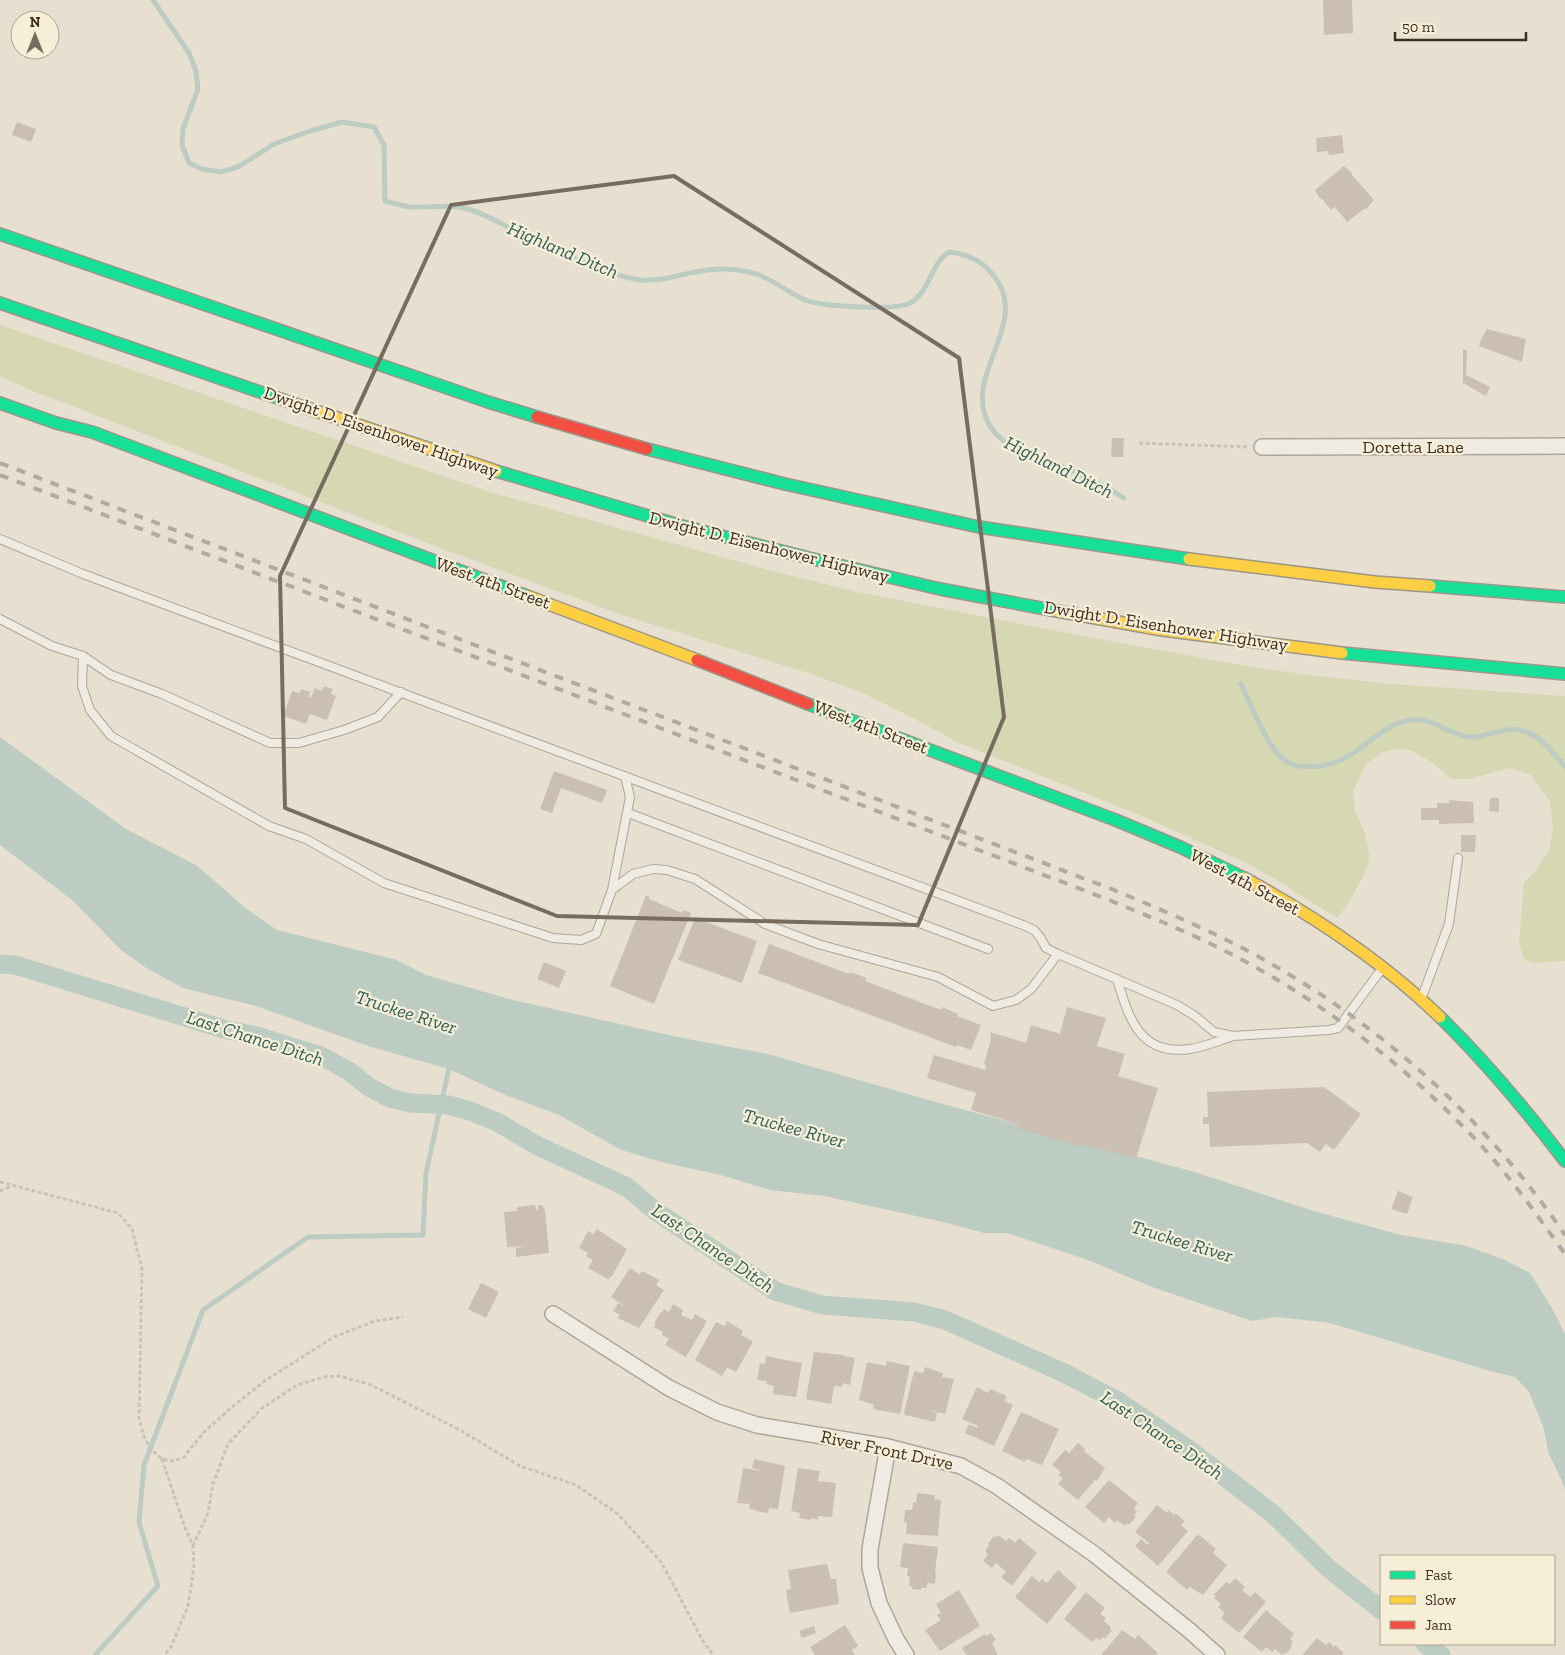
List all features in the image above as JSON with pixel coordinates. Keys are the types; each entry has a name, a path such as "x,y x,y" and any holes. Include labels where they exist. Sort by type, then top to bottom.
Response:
{"main road":[{"path":"0,234 488,402 621,442 785,484 979,527 1222,564 1375,582 1565,597"},
{"name":"Dwight D. Eisenhower Highway","path":"0,303 406,442 537,484 682,526 817,560 940,589 1162,630 1378,657 1565,674"},
{"name":"West 4th Street","path":"12,395 59,415 92,432"},
{"name":"West 4th Street","path":"0,403 56,423 92,432 301,509 1143,830 1210,861 1269,892 1312,918 1358,949 1421,999 1464,1039 1508,1087 1565,1160"}],"street":[{"name":"Doretta Lane","path":"1262,447 1565,446"},
{"name":"River Front Drive","path":"553,1314 670,1388 717,1412 757,1425 888,1447 961,1466 997,1486 1094,1554 1217,1655"},
{"path":"888,1447 870,1549 870,1568 879,1603 896,1639 906,1655"}],"lane":[{"path":"0,539 83,574 1023,925 1034,930 1046,948 1177,1004 1214,1032 1233,1036"},
{"path":"0,619 52,646 83,656 111,675 162,694 270,743 299,743 378,717 402,692"},
{"path":"83,656 82,686 90,710 110,736 269,826 306,839 384,883 553,938 581,940 596,934 612,890 628,812 630,796 625,776"},
{"path":"628,812 988,949"},
{"path":"1421,999 1449,924 1458,858"},
{"path":"612,890 632,874 654,869 667,870 695,879 765,924 818,944 938,977 993,1006 1016,1000 1032,989 1058,954"},
{"path":"1117,979 1132,1022 1149,1043 1165,1049 1190,1049 1233,1036 1338,1028 1382,968"}],"path":[{"path":"1139,443 1262,447"},
{"path":"0,1182 118,1213 132,1229 142,1269 139,1418 144,1437 151,1449 162,1459 193,1546 194,1566 188,1606 172,1646 164,1655"},
{"path":"0,1191 12,1186"},
{"path":"162,1459 174,1461 184,1457 204,1432 232,1407 266,1380 334,1337 375,1322 403,1316"},
{"path":"193,1546 208,1513 213,1484 228,1444 261,1409 297,1385 324,1377 339,1376 369,1384 460,1430 520,1466 576,1485 618,1514 661,1562 703,1641 713,1655"}],"highlighted area":[{"path":"674,176 959,358 1004,717 918,925 557,916 285,808 280,576 451,205"}],"green space":[{"path":"0,325 490,492 776,572 858,592 1246,666 1392,684 1565,696 1565,961 1532,963 1523,958 1519,941 1524,883 1535,871 1549,850 1553,828 1550,801 1531,775 1509,768 1470,779 1451,779 1434,764 1413,751 1396,748 1381,753 1366,764 1353,791 1355,812 1365,833 1370,857 1365,873 1348,904 1337,918 1244,862 1144,817 959,743 858,691 808,673 619,614 440,548 33,391 0,376"}],"water":[{"name":"Truckee River","path":"0,737 126,829 196,865 248,910 277,930 397,960 426,975 513,1000 682,1038 768,1054 1191,1171 1314,1211 1401,1235 1467,1246 1505,1260 1530,1273 1552,1308 1565,1334 1565,1490 1548,1452 1544,1429 1529,1392 1515,1377 1330,1323 1277,1317 1252,1321 1152,1287 1088,1260 1007,1233 984,1233 939,1221 824,1196 770,1190 721,1175 665,1163 621,1150 559,1115 503,1094 449,1069 368,1046 256,1006 183,988 148,969 121,950 72,900 0,845"}],"building":[{"path":"1323,0 1352,0 1353,33 1324,35"},
{"path":"17,122 36,129 31,142 12,135"},
{"path":"1342,135 1344,153 1329,155 1328,151 1317,152 1316,138"},
{"path":"1344,166 1374,200 1366,209 1347,222 1335,207 1331,210 1320,199 1315,190"},
{"path":"1487,329 1526,339 1522,362 1479,346"},
{"path":"1463,350 1467,350 1466,375 1490,387 1486,396 1463,383"},
{"path":"1112,438 1124,438 1123,457 1111,457"},
{"path":"324,686 333,689 331,694 336,696 327,720 310,714 306,724 283,716 292,691 299,693 302,689 310,692 309,697 311,697 315,688 322,691"},
{"path":"554,771 607,790 602,803 561,788 552,813 540,809"},
{"path":"1490,798 1499,798 1499,812 1489,811"},
{"path":"1449,800 1473,802 1474,823 1439,824 1439,820 1421,820 1421,808 1437,808 1437,803 1449,803"},
{"path":"1461,835 1476,835 1475,852 1461,852"},
{"path":"646,895 650,897 649,899 682,913 683,910 691,913 654,1004 610,986"},
{"path":"695,918 757,941 742,983 678,960"},
{"path":"769,944 849,974 850,972 867,978 865,981 941,1010 942,1007 958,1014 957,1016 981,1025 971,1050 957,1045 956,1047 758,973"},
{"path":"544,962 566,971 559,988 537,979"},
{"path":"1067,1007 1106,1018 1097,1046 1125,1054 1118,1076 1158,1088 1136,1159 1083,1144 1082,1147 1016,1128 1018,1124 971,1110 976,1093 927,1078 934,1055 985,1070 986,1065 984,1064 991,1039 990,1032 1026,1043 1031,1025 1060,1034"},
{"path":"1324,1087 1361,1114 1334,1150 1326,1144 1320,1152 1307,1143 1210,1147 1209,1124 1203,1124 1203,1117 1208,1117 1207,1092"},
{"path":"1398,1191 1413,1197 1407,1214 1391,1209"},
{"path":"535,1205 536,1210 538,1210 538,1205 542,1205 545,1210 549,1253 516,1257 516,1248 525,1246 507,1247 504,1212 517,1211 517,1207"},
{"path":"597,1229 627,1249 612,1276 608,1279 588,1268 593,1260 586,1256 588,1253 579,1248 588,1231 594,1234"},
{"path":"630,1268 640,1275 642,1271 659,1280 656,1285 664,1290 639,1328 618,1318 620,1315 613,1311 618,1303 626,1307 611,1297"},
{"path":"481,1283 499,1292 486,1318 468,1309"},
{"path":"673,1304 683,1310 681,1315 692,1320 695,1314 707,1321 686,1357 665,1345 669,1339 662,1335 663,1332 654,1327 660,1313 664,1309 669,1312"},
{"path":"727,1321 743,1331 741,1335 752,1341 752,1344 736,1372 724,1366 727,1368 722,1376 695,1360 716,1322 725,1326"},
{"path":"814,1352 855,1358 850,1385 843,1383 842,1387 834,1386 831,1404 806,1399"},
{"path":"766,1356 802,1363 796,1397 773,1394 774,1386 766,1384 767,1381 757,1380 760,1363 765,1364"},
{"path":"887,1361 910,1366 900,1414 873,1409 874,1405 859,1400 867,1362 886,1366"},
{"path":"925,1367 943,1373 942,1377 954,1379 945,1414 928,1410 937,1413 935,1422 905,1415 904,1413 914,1371 923,1373"},
{"path":"977,1387 988,1393 990,1389 1007,1396 1004,1401 1013,1405 994,1446 965,1433 969,1424 977,1428 978,1426 962,1419"},
{"path":"1021,1412 1059,1429 1042,1465 1026,1459 1025,1462 1002,1451"},
{"path":"1078,1443 1085,1449 1084,1451 1105,1468 1097,1481 1095,1480 1078,1500 1058,1484 1063,1478 1058,1475 1061,1472 1052,1465 1065,1450 1069,1453"},
{"path":"754,1459 785,1466 778,1509 769,1508 768,1513 749,1508 750,1504 737,1503 743,1468 761,1471 752,1468"},
{"path":"798,1468 820,1471 818,1481 836,1483 832,1517 818,1516 818,1520 811,1518 811,1520 799,1518 800,1513 791,1511"},
{"path":"1109,1480 1138,1503 1134,1509 1137,1512 1134,1516 1136,1517 1129,1525 1127,1523 1125,1526 1117,1520 1115,1523 1109,1517 1104,1523 1085,1507"},
{"path":"917,1493 935,1495 934,1499 941,1500 938,1536 906,1534 905,1510 912,1510 913,1502 916,1503"},
{"path":"1157,1505 1167,1513 1169,1510 1174,1515 1175,1513 1185,1521 1181,1525 1188,1531 1158,1566 1135,1546 1141,1539 1148,1545 1149,1543 1135,1532"},
{"path":"1198,1534 1216,1549 1213,1553 1227,1565 1203,1595 1190,1587 1187,1590 1166,1572"},
{"path":"998,1535 1006,1541 1009,1538 1015,1543 1019,1538 1037,1553 1012,1586 1001,1577 1006,1572 996,1563 992,1568 983,1561 988,1554 985,1551 988,1544 994,1536"},
{"path":"903,1543 938,1547 935,1584 927,1583 927,1588 921,1588 921,1590 912,1589 912,1586 909,1586 908,1568 900,1567"},
{"path":"827,1564 831,1579 836,1579 839,1604 790,1613 786,1590 791,1589 788,1570"},
{"path":"1058,1570 1077,1587 1047,1624 1015,1597 1032,1576 1039,1582 1042,1579 1047,1583"},
{"path":"1235,1578 1245,1587 1242,1590 1250,1597 1255,1592 1266,1602 1239,1633 1221,1618 1225,1613 1218,1607 1221,1604 1214,1598 1216,1596 1213,1595 1227,1582 1230,1584"},
{"path":"959,1590 980,1626 940,1651 925,1630 941,1620 937,1615 941,1613 936,1604"},
{"path":"1086,1592 1105,1608 1100,1614 1106,1618 1104,1621 1112,1630 1105,1639 1103,1637 1100,1640 1096,1638 1092,1642 1064,1619"},
{"path":"1266,1610 1294,1634 1290,1639 1293,1642 1292,1646 1286,1654 1282,1655 1275,1649 1272,1652 1266,1647 1262,1652 1243,1637"},
{"path":"845,1625 858,1646 852,1650 855,1655 815,1655 810,1647"},
{"path":"814,1626 816,1633 802,1638 799,1631"},
{"path":"1122,1630 1135,1639 1138,1635 1158,1653 1156,1655 1101,1655"},
{"path":"991,1633 996,1640 992,1643 998,1655 967,1655 962,1648 985,1634 986,1636"},
{"path":"1317,1638 1326,1645 1329,1642 1334,1647 1335,1645 1344,1653 1342,1655 1302,1655"}],"waterway":[{"name":"Highland Ditch","path":"153,0 189,53 196,71 198,89 183,129 182,145 189,163 202,169 221,172 238,167 274,144 342,122 374,127 384,145 385,201 411,207 448,206 471,210 574,258 608,272 633,279 658,280 699,271 734,270 756,274 811,302 839,306 887,307 908,304 915,299 926,286 943,257 949,252 962,254 974,259 990,271 1004,294 1005,312 1002,331 983,387 983,406 994,432 1016,448 1088,478 1124,498"},
{"name":"Highland Ditch","path":"1241,684 1267,738 1280,757 1295,765 1317,766 1337,761 1352,754 1394,725 1410,720 1418,720 1427,721 1458,734 1475,737 1508,730 1526,732 1541,740 1565,767"},
{"name":"Last Chance Ditch","path":"0,964 15,965 227,1030 257,1036 321,1056 349,1071 369,1087 390,1098 410,1103 449,1105 470,1111 497,1122 538,1146 627,1187 654,1210 775,1291 822,1305 914,1312 945,1320 1064,1373 1118,1401 1187,1448 1273,1514 1327,1567 1380,1609"},
{"path":"95,1655 158,1586 139,1522 144,1465 203,1310 308,1237 423,1235 426,1173 450,1064"},
{"name":"Last Chance Ditch","path":"1426,1645 1441,1655"}],"railway":[{"path":"0,463 1114,890 1216,935 1256,955 1317,992 1397,1051 1471,1119 1536,1195 1565,1235"},
{"path":"0,475 1104,898 1217,947 1299,993 1362,1037 1421,1086 1488,1153 1565,1254"}],"traffic: fast":[{"path":"0,234 488,402 537,417"},
{"path":"0,303 301,406"},
{"path":"0,403 56,423 92,432 527,596"},
{"path":"647,449 785,484 979,527 1189,559"},
{"path":"496,471 682,526 817,560 940,589 1057,611"},
{"path":"1430,586 1565,597"},
{"path":"1342,653 1565,674"},
{"path":"808,704 1118,821 1180,847 1244,878"},
{"path":"1440,1017 1505,1087 1565,1161"}],"traffic: slow":[{"path":"301,406 496,471"},
{"path":"1189,559 1375,582 1430,586"},
{"path":"527,596 697,660"},
{"path":"1057,611 1162,630 1342,653"},
{"path":"1244,878 1296,908 1371,958 1440,1017"}],"traffic: jam":[{"path":"537,417 647,449"},
{"path":"697,660 808,704"}]}
